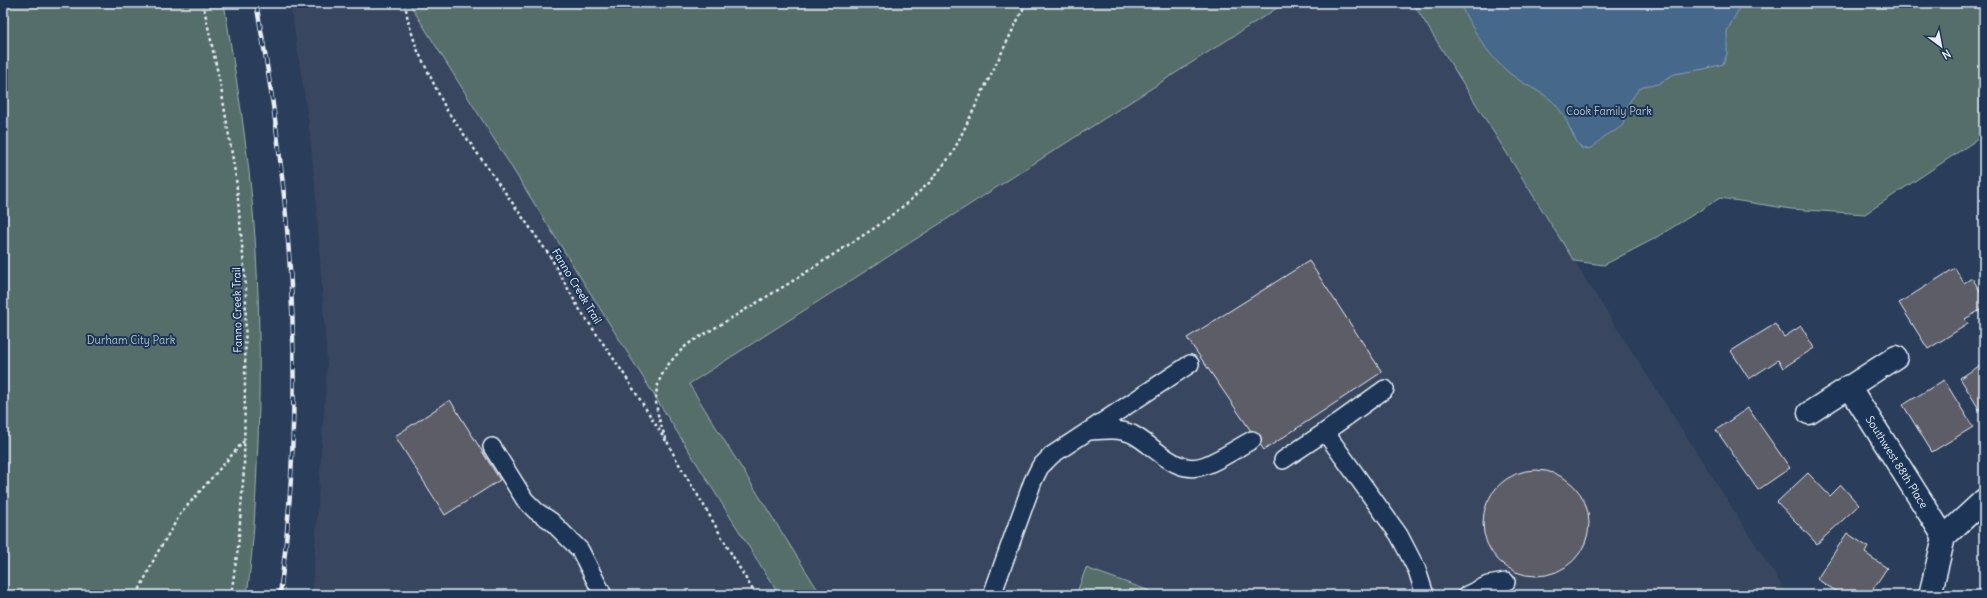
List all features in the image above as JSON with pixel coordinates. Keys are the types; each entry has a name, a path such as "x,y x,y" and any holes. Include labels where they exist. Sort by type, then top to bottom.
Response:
{"street":[{"path":"1809,412 1896,357"},
{"name":"Southwest 88th Place","path":"1849,386 1944,537"},
{"path":"1930,595 1944,537 1984,500"}],"lane":[{"path":"992,595 1033,481 1040,467 1052,455 1190,364"},
{"path":"1283,460 1385,389"},
{"path":"1089,431 1118,430 1132,434 1175,464 1190,468 1205,466 1252,440"},
{"path":"1325,432 1398,535 1418,570 1425,595"},
{"path":"492,447 525,500 536,512 552,521 580,550 603,595"},
{"path":"1467,595 1488,585 1506,582"}],"path":[{"name":"Fanno Creek Trail","path":"203,3 221,88 236,178 246,289 244,441 238,548 231,595"},
{"name":"Fanno Creek Trail","path":"405,3 408,21 417,49 446,109 550,256 578,308 622,371 672,451"},
{"path":"756,595 672,451 660,422 656,400 658,385 663,371 676,355 688,344 788,284 876,227 906,204 930,182 952,154 1026,3"},
{"path":"137,595 156,555 181,513 244,441"}],"shaded area":[{"path":"290,3 409,3 779,595 312,595 327,364 315,184 308,118"},
{"path":"1285,3 1413,3 1574,261 1788,595 821,595 689,384"},
{"path":"1459,3 1642,3 1673,7 1701,3 1742,3 1727,31 1727,54 1723,64 1674,74 1658,84 1648,85 1639,89 1628,104 1623,125 1606,135 1592,148 1582,149 1564,116 1556,105 1547,97 1516,78 1490,53 1483,44"}],"green space":[{"name":"Durham City Park","path":"3,3 224,3 247,155 257,262 259,334 258,442 253,538 247,595 3,595"},
{"path":"409,3 1285,3 689,384 821,595 779,595"},
{"name":"Cook Family Park","path":"1413,3 1984,3 1984,135 1865,214 1791,209 1720,198 1652,240 1604,265 1574,261"},
{"path":"1086,568 1150,591 1149,595 1076,595"}],"building":[{"path":"1309,261 1382,372 1264,450 1187,338"},
{"path":"1955,268 1964,283 1972,278 1984,297 1984,308 1965,319 1968,324 1928,349 1899,303"},
{"path":"1775,324 1784,337 1801,326 1814,348 1783,368 1778,360 1749,379 1731,351"},
{"path":"1984,363 1984,417 1960,378"},
{"path":"1944,380 1973,427 1932,452 1903,405"},
{"path":"450,400 500,480 445,515 395,436"},
{"path":"1748,408 1790,468 1758,490 1716,430"},
{"path":"1536,470 1556,474 1573,486 1585,503 1589,523 1585,543 1573,560 1556,572 1536,576 1516,572 1499,560 1487,543 1483,523 1487,503 1499,486 1516,474"},
{"path":"1808,473 1830,496 1841,485 1859,505 1817,544 1777,502"},
{"path":"1847,533 1868,547 1865,553 1887,568 1869,595 1842,595 1817,579"}],"railway":[{"path":"256,3 269,76 279,150 287,224 292,298 294,373 292,447 288,521 280,595"}]}
